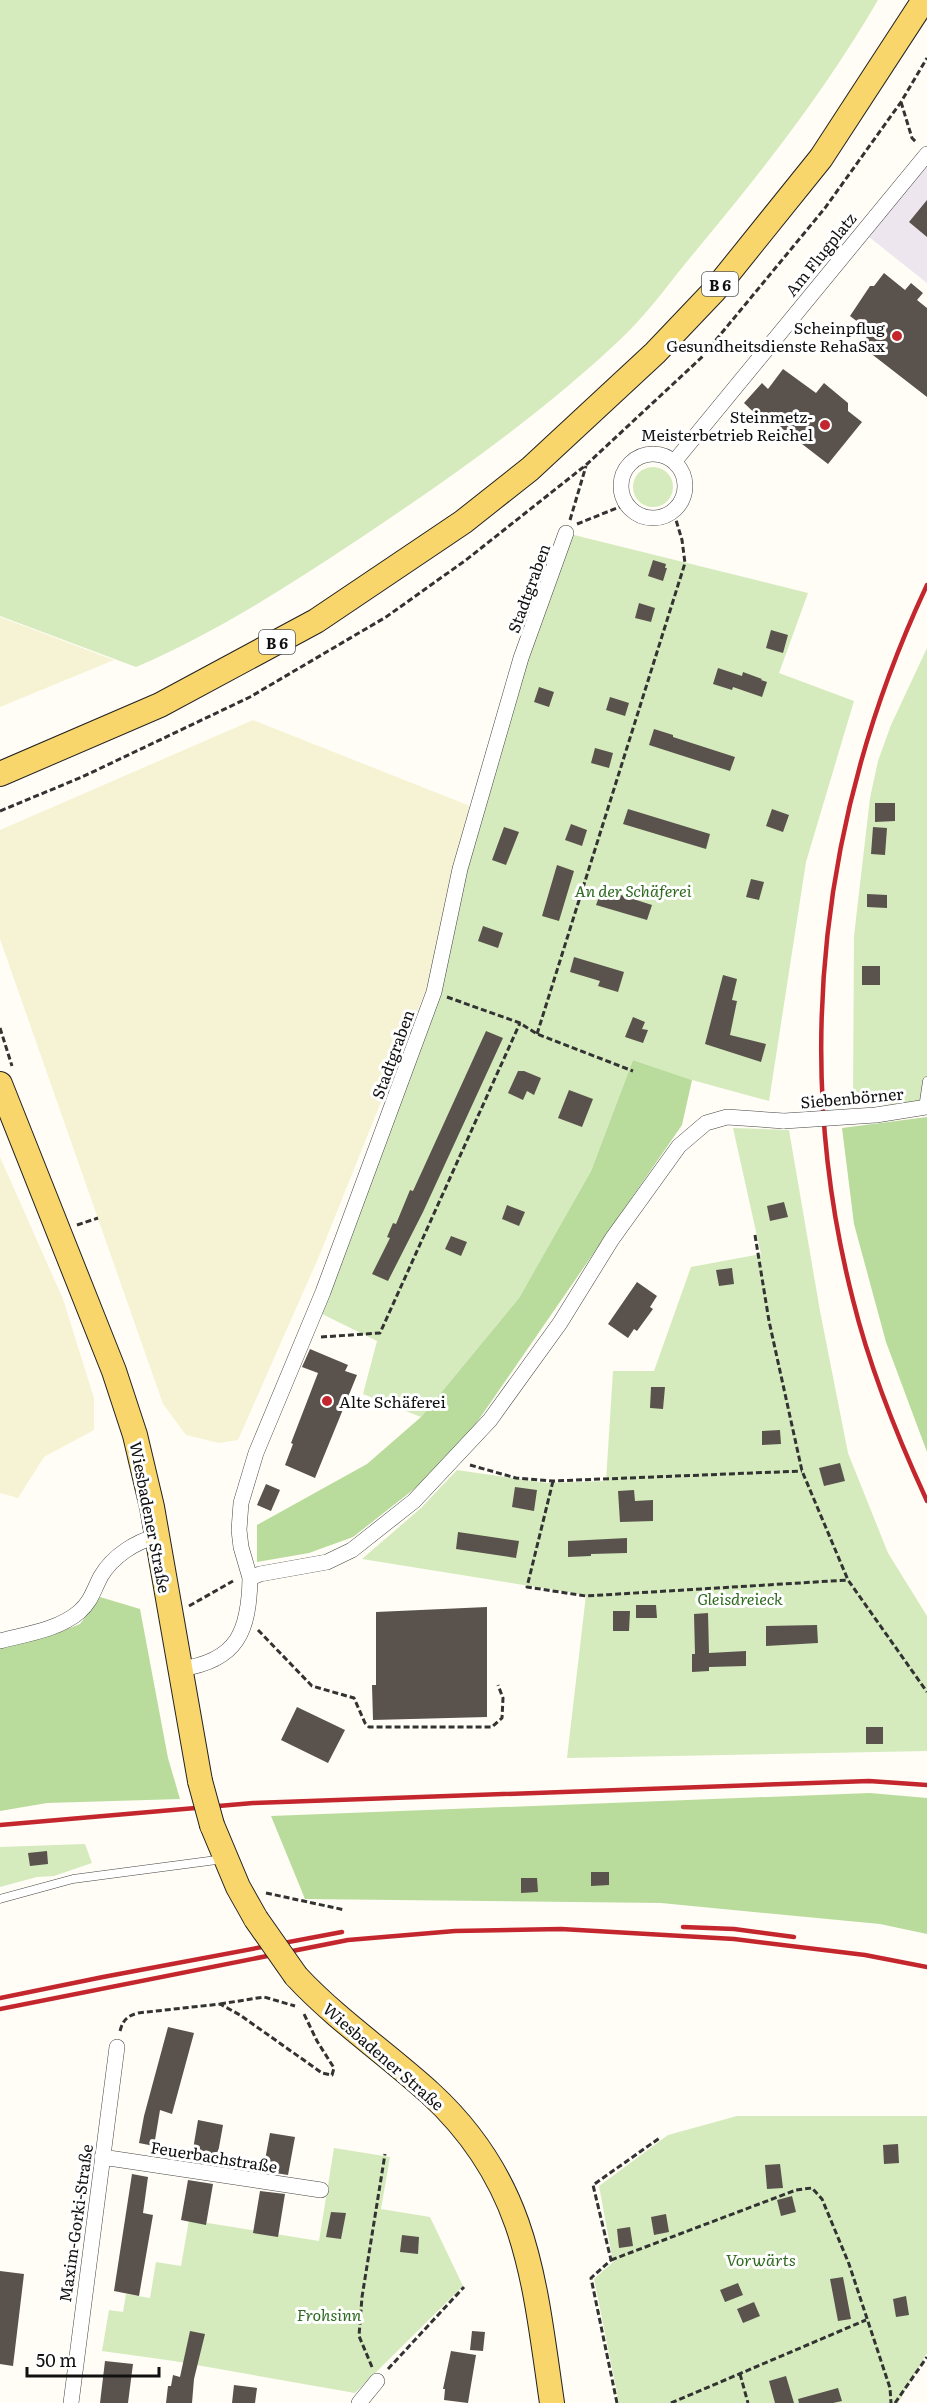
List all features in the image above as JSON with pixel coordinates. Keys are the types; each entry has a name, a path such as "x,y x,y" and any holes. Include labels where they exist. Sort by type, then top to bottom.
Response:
{"main road":[{"name":"B 6","path":"0,774 160,705 316,621 463,522 530,469 655,353 714,291 821,158 924,0"},
{"name":"Wiesbadener Straße","path":"0,1084 114,1371 145,1473 200,1781 212,1825 226,1859 238,1887 296,1988 341,2020 431,2094 480,2148 499,2181 526,2248 535,2287 552,2403"}],"street":[{"name":"Am Flugplatz","path":"674,462 923,149"},
{"path":"645,455 665,456 674,462 684,477 685,486 680,504 673,510 655,518 635,512 627,504 621,485 628,466 645,455"},
{"name":"Stadtgraben","path":"180,1669 196,1667 229,1649 237,1641 245,1624 249,1608 250,1575 241,1547 239,1530 241,1503 256,1453 304,1338 434,992 463,858 521,658 567,533"},
{"name":"Siebenbörner","path":"454,1459 490,1420 553,1333 612,1239 679,1146 706,1123 727,1117 784,1121 876,1115 925,1108"},
{"path":"250,1575 327,1562 352,1550 414,1502 454,1459"},
{"path":"0,1641 50,1627 78,1612 88,1602 102,1575 112,1562 140,1542 157,1536"},
{"name":"Maxim-Gorki-Straße","path":"71,2403 117,2047"},
{"name":"Feuerbachstraße","path":"102,2157 321,2190"},
{"path":"359,2403 377,2380"}],"lane":[{"name":"Siebenbörner","path":"925,1108 927,1081"},
{"path":"0,1899 73,1879 226,1859"}],"path":[{"path":"901,102 912,138 923,149"},
{"path":"586,465 567,528 627,504"},
{"path":"537,1034 684,563 682,540 673,510"},
{"path":"434,992 520,1023 537,1034 633,1071"},
{"path":"304,1338 380,1333 520,1023"},
{"path":"755,1234 769,1321 802,1471 848,1580 927,1692"},
{"path":"454,1459 484,1471 516,1478 553,1481 802,1471"},
{"path":"553,1481 527,1587 586,1596 848,1580"},
{"path":"171,1617 250,1575"},
{"path":"245,1624 256,1628 312,1686 354,1698 365,1723 369,1726 492,1727 502,1718 503,1698 498,1685"},
{"path":"256,1891 345,1910"},
{"path":"220,2004 240,2015 322,2073 332,2075 334,2068 316,2041 296,1988"},
{"path":"117,2047 122,2023 128,2016 138,2013 264,1997 292,2006"},
{"path":"302,2007 311,2014"},
{"path":"611,2260 593,2186 661,2137"},
{"path":"385,2154 362,2297 359,2336 377,2380 464,2287"},
{"path":"617,2403 591,2278 611,2260 796,2190 812,2188 822,2199 849,2264 893,2403"},
{"path":"672,2403 866,2320"},
{"path":"893,2403 927,2356"},
{"path":"740,2374 748,2403"}],"shaded area":[{"path":"927,165 927,283 869,237"},
{"path":"0,617 114,660 0,707"},
{"path":"253,720 470,806 427,987 320,1254 238,1440 219,1443 186,1435 163,1404 0,939 0,830"},
{"path":"0,1157 63,1299 94,1398 94,1430 44,1457 18,1498 0,1493"}],"green space":[{"path":"0,0 878,0 838,65 771,158 646,313 597,361 500,440 365,535 225,623 136,667 0,616"},
{"path":"653,467 667,473 673,487 667,501 653,507 639,501 633,487 639,473"},
{"name":"An der Schäferei","path":"570,534 808,593 779,673 854,701 806,862 769,1101 692,1080 633,1060 591,1171 519,1298 421,1417 363,1394 377,1341 320,1313 437,997 464,868 528,659"},
{"path":"927,648 927,1107 853,1102 854,936 870,798 878,761 891,725"},
{"path":"633,1060 692,1080 682,1125 473,1428 418,1486 353,1537 309,1553 257,1562 257,1525 367,1464 421,1417 519,1298 591,1171"},
{"path":"927,1117 927,1452 886,1342 854,1224 842,1128"},
{"name":"Gleisdreieck","path":"733,1128 789,1130 820,1311 848,1453 888,1553 927,1616 927,1751 567,1758 586,1595 362,1559 421,1508 457,1470 547,1483 606,1481 613,1371 654,1371 691,1267 761,1254"},
{"path":"100,1597 140,1609 168,1758 180,1799 47,1803 0,1811 0,1649 53,1635 80,1624"},
{"path":"870,1793 927,1798 927,1934 880,1924 661,1903 305,1899 271,1816"},
{"path":"85,1844 92,1863 54,1876 37,1877 0,1887 0,1847"},
{"name":"Vorwärts","path":"737,2116 927,2116 927,2353 898,2403 619,2403 594,2279 613,2262 599,2186 668,2135"},
{"name":"Frohsinn","path":"334,2148 390,2157 381,2209 430,2217 463,2286 355,2393 174,2361 102,2351 109,2310 123,2312 126,2294 150,2298 156,2262 181,2266 189,2220 319,2241"}],"building":[{"path":"927,200 927,237 909,222"},
{"path":"884,273 905,290 911,283 923,293 917,300 927,308 927,397 860,345 871,332 850,316 870,286 874,286"},
{"path":"783,369 816,393 824,383 848,403 848,411 862,422 828,464 767,417 763,421 744,403 762,383 768,389"},
{"path":"653,560 666,564 663,581 648,576"},
{"path":"639,603 655,608 651,622 635,618"},
{"path":"771,630 788,635 783,653 766,648"},
{"path":"718,668 742,676 743,672 767,682 762,697 733,687 732,690 713,684"},
{"path":"539,687 554,692 549,707 534,702"},
{"path":"610,697 629,703 625,716 606,710"},
{"path":"654,729 735,757 730,771 649,745"},
{"path":"595,748 613,753 609,768 591,763"},
{"path":"875,803 895,803 895,821 875,822"},
{"path":"628,809 710,834 706,849 623,824"},
{"path":"772,809 789,815 783,832 766,826"},
{"path":"571,824 587,830 582,846 565,840"},
{"path":"504,827 519,832 506,865 492,860"},
{"path":"873,827 887,828 885,855 871,854"},
{"path":"557,865 574,871 559,921 542,916"},
{"path":"751,879 764,882 759,900 746,897"},
{"path":"602,889 652,905 647,920 596,905"},
{"path":"867,894 887,895 887,908 867,907"},
{"path":"483,926 503,933 498,948 478,941"},
{"path":"574,957 624,972 618,992 598,986 600,981 570,972"},
{"path":"862,966 880,966 880,985 862,985"},
{"path":"723,975 737,979 732,1000 737,1001 730,1035 766,1044 761,1062 705,1044"},
{"path":"633,1017 645,1022 642,1029 648,1030 643,1043 625,1037"},
{"path":"486,1031 503,1038 423,1212 388,1281 372,1274 390,1238 387,1237 393,1223 396,1224 410,1190 413,1191"},
{"path":"518,1071 541,1078 534,1095 527,1091 523,1100 508,1093"},
{"path":"569,1090 593,1099 582,1127 558,1118"},
{"path":"784,1202 788,1217 770,1221 767,1206"},
{"path":"507,1205 525,1212 519,1226 502,1219"},
{"path":"451,1236 467,1242 461,1256 445,1249"},
{"path":"732,1268 734,1284 719,1286 716,1270"},
{"path":"637,1282 657,1296 650,1307 653,1309 637,1331 634,1329 628,1338 608,1324"},
{"path":"310,1349 348,1365 345,1371 357,1375 315,1478 285,1465 318,1373 302,1367"},
{"path":"651,1387 665,1387 663,1409 650,1408"},
{"path":"780,1430 781,1444 762,1445 762,1431"},
{"path":"840,1463 845,1481 824,1486 819,1468"},
{"path":"266,1484 280,1490 271,1511 257,1505"},
{"path":"515,1487 537,1490 534,1511 512,1507"},
{"path":"634,1490 635,1501 653,1500 653,1521 620,1522 618,1491"},
{"path":"458,1532 519,1541 516,1558 456,1549"},
{"path":"627,1538 627,1553 568,1557 568,1541"},
{"path":"636,1605 656,1605 657,1618 636,1618"},
{"path":"487,1607 487,1717 373,1720 372,1685 376,1685 376,1612"},
{"path":"613,1611 630,1611 629,1631 613,1631"},
{"path":"708,1613 709,1653 746,1651 746,1666 709,1667 709,1671 692,1672 692,1654 695,1654 694,1614"},
{"path":"817,1625 818,1643 766,1646 766,1626"},
{"path":"297,1707 345,1730 328,1763 281,1740"},
{"path":"866,1727 883,1727 883,1744 866,1744"},
{"path":"47,1851 48,1864 30,1866 28,1853"},
{"path":"591,1872 609,1872 609,1885 591,1886"},
{"path":"521,1878 537,1878 538,1892 521,1893"},
{"path":"168,2027 194,2033 172,2114 160,2110 154,2146 139,2143"},
{"path":"198,2120 223,2125 216,2164 191,2161"},
{"path":"270,2133 295,2137 288,2175 263,2171"},
{"path":"898,2144 899,2163 884,2164 883,2145"},
{"path":"780,2164 783,2188 767,2189 765,2165"},
{"path":"132,2174 148,2177 143,2213 153,2215 139,2296 114,2291"},
{"path":"188,2180 213,2184 206,2225 181,2220"},
{"path":"260,2191 285,2194 278,2237 253,2233"},
{"path":"792,2196 796,2212 781,2216 777,2200"},
{"path":"331,2212 346,2213 341,2239 326,2237"},
{"path":"666,2214 669,2232 654,2235 651,2217"},
{"path":"630,2227 633,2246 619,2248 617,2229"},
{"path":"402,2235 419,2237 418,2254 400,2252"},
{"path":"0,2271 24,2274 13,2366 0,2364"},
{"path":"843,2277 851,2319 838,2321 830,2279"},
{"path":"738,2283 743,2295 725,2302 720,2290"},
{"path":"906,2296 909,2315 896,2317 893,2299"},
{"path":"754,2302 760,2316 743,2323 737,2309"},
{"path":"190,2331 205,2334 194,2379 192,2403 166,2403 168,2386 171,2386 173,2375 180,2377"},
{"path":"472,2331 485,2332 483,2351 470,2350"},
{"path":"451,2351 476,2355 468,2403 444,2400 445,2389 443,2389"},
{"path":"105,2361 133,2364 128,2403 100,2403"},
{"path":"786,2376 794,2403 775,2403 769,2381"},
{"path":"234,2385 257,2388 255,2403 232,2403"},
{"path":"838,2388 842,2401 799,2403 798,2399"}],"railway":[{"path":"927,585 891,670 862,757 841,846 827,936 821,1026 824,1118 834,1209 853,1300 885,1402 927,1501"},
{"path":"0,1825 253,1803 869,1781 927,1785"},
{"path":"683,1927 734,1929 794,1937"},
{"path":"0,2009 348,1940 455,1931 561,1929 734,1939 865,1955 927,1967"},
{"path":"0,1998 342,1932"}],"place":[{"name":"Scheinpflug Gesundheitsdienste RehaSax","path":"897,336"},
{"name":"Steinmetz- Meisterbetrieb Reichel","path":"825,425"},
{"name":"Alte Schäferei","path":"327,1401"}]}
